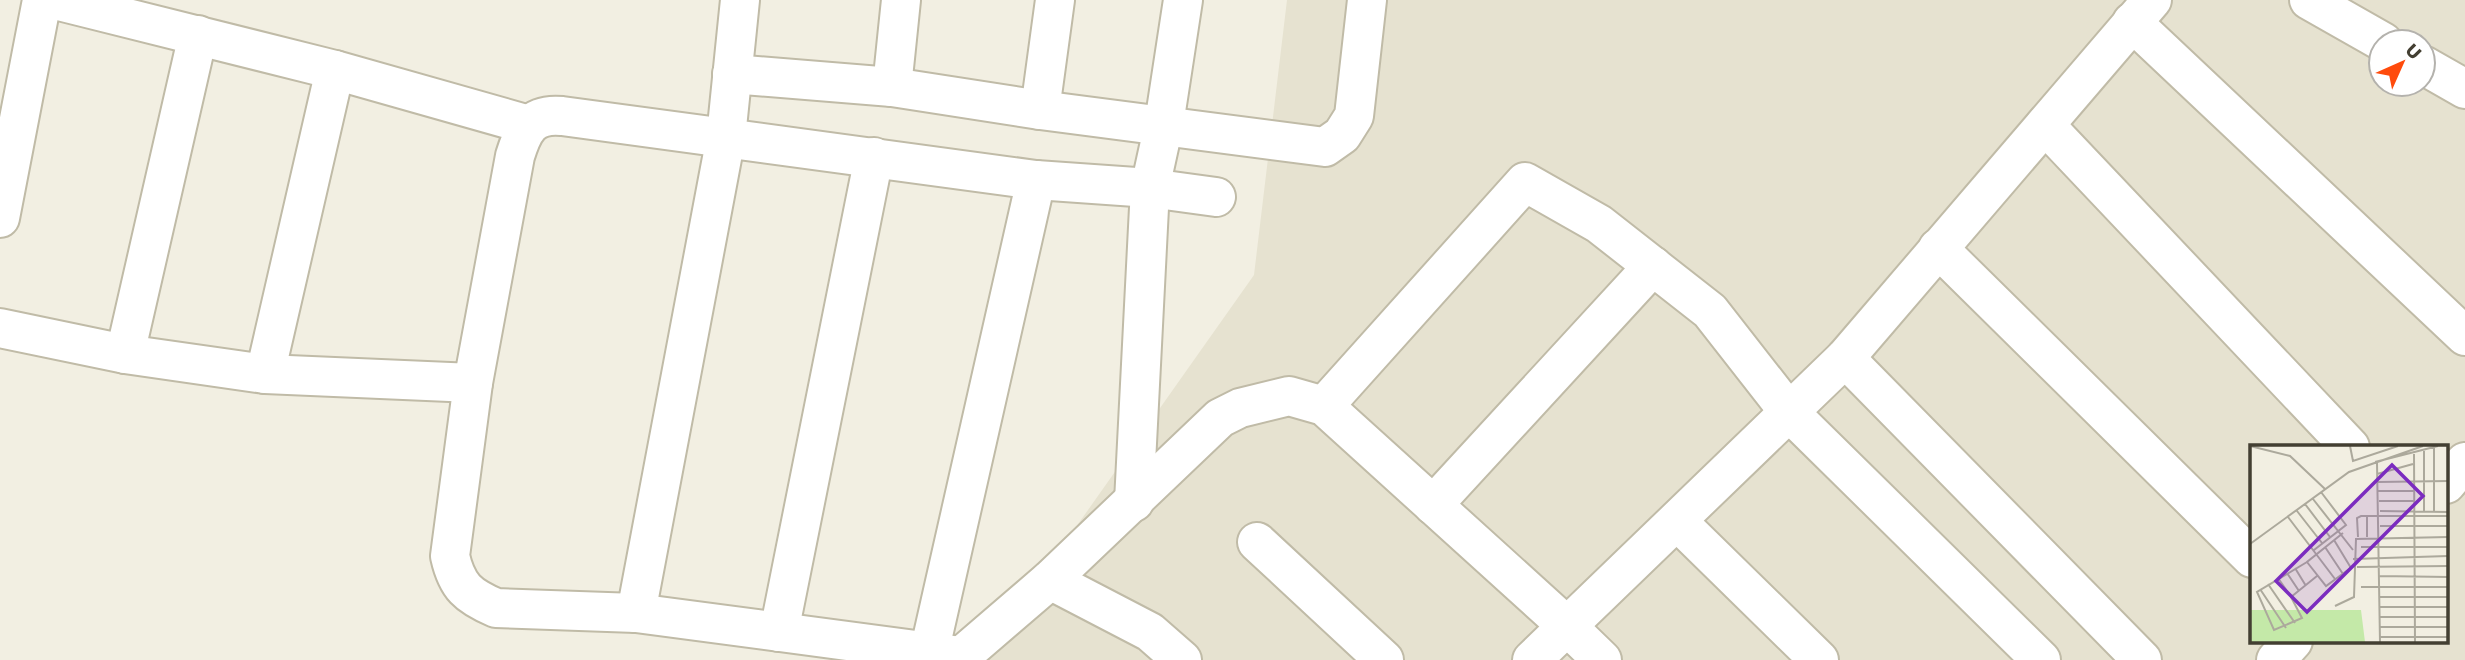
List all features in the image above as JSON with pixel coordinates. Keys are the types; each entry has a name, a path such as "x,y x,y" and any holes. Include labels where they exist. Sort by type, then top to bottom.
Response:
{"street":[{"path":"0,218 42,0"},
{"path":"55,0 335,70 529,125"},
{"path":"636,613 726,137 740,0"},
{"path":"892,87 901,0"},
{"path":"1040,110 1055,0"},
{"path":"1134,502 1150,188 1164,124 1183,0"},
{"path":"733,74 892,87 1040,110 1164,124 1325,148 1348,128 1354,116 1367,0"},
{"path":"2309,0 2367,33"},
{"path":"1532,660 1845,358 2142,11 2465,336"},
{"path":"125,354 198,35"},
{"path":"265,374 335,70"},
{"path":"2437,73 2465,89"},
{"path":"1216,197 1150,188 1036,180 550,114 529,125 521,136 515,156 473,383 450,556 454,572 462,586 475,599 496,608 636,613 949,656 1050,580 1220,418 1230,412 1289,396 1324,405 1602,660"},
{"path":"2045,125 2349,445"},
{"path":"779,632 874,157"},
{"path":"949,656 1036,180"},
{"path":"1324,405 1525,182 1587,216 1710,312 1789,412 2041,660"},
{"path":"1938,248 2250,556"},
{"path":"1433,505 1653,266"},
{"path":"0,328 125,354 265,374 473,383"},
{"path":"1845,358 2142,660"},
{"path":"2448,482 2465,462"},
{"path":"1676,521 1819,660"},
{"path":"1257,542 1384,660"},
{"path":"1050,580 1150,632 1182,660"},
{"path":"2276,660 2293,642"}],"shaded area":[{"path":"1287,0 2465,0 2465,660 982,660 1254,275"}]}
